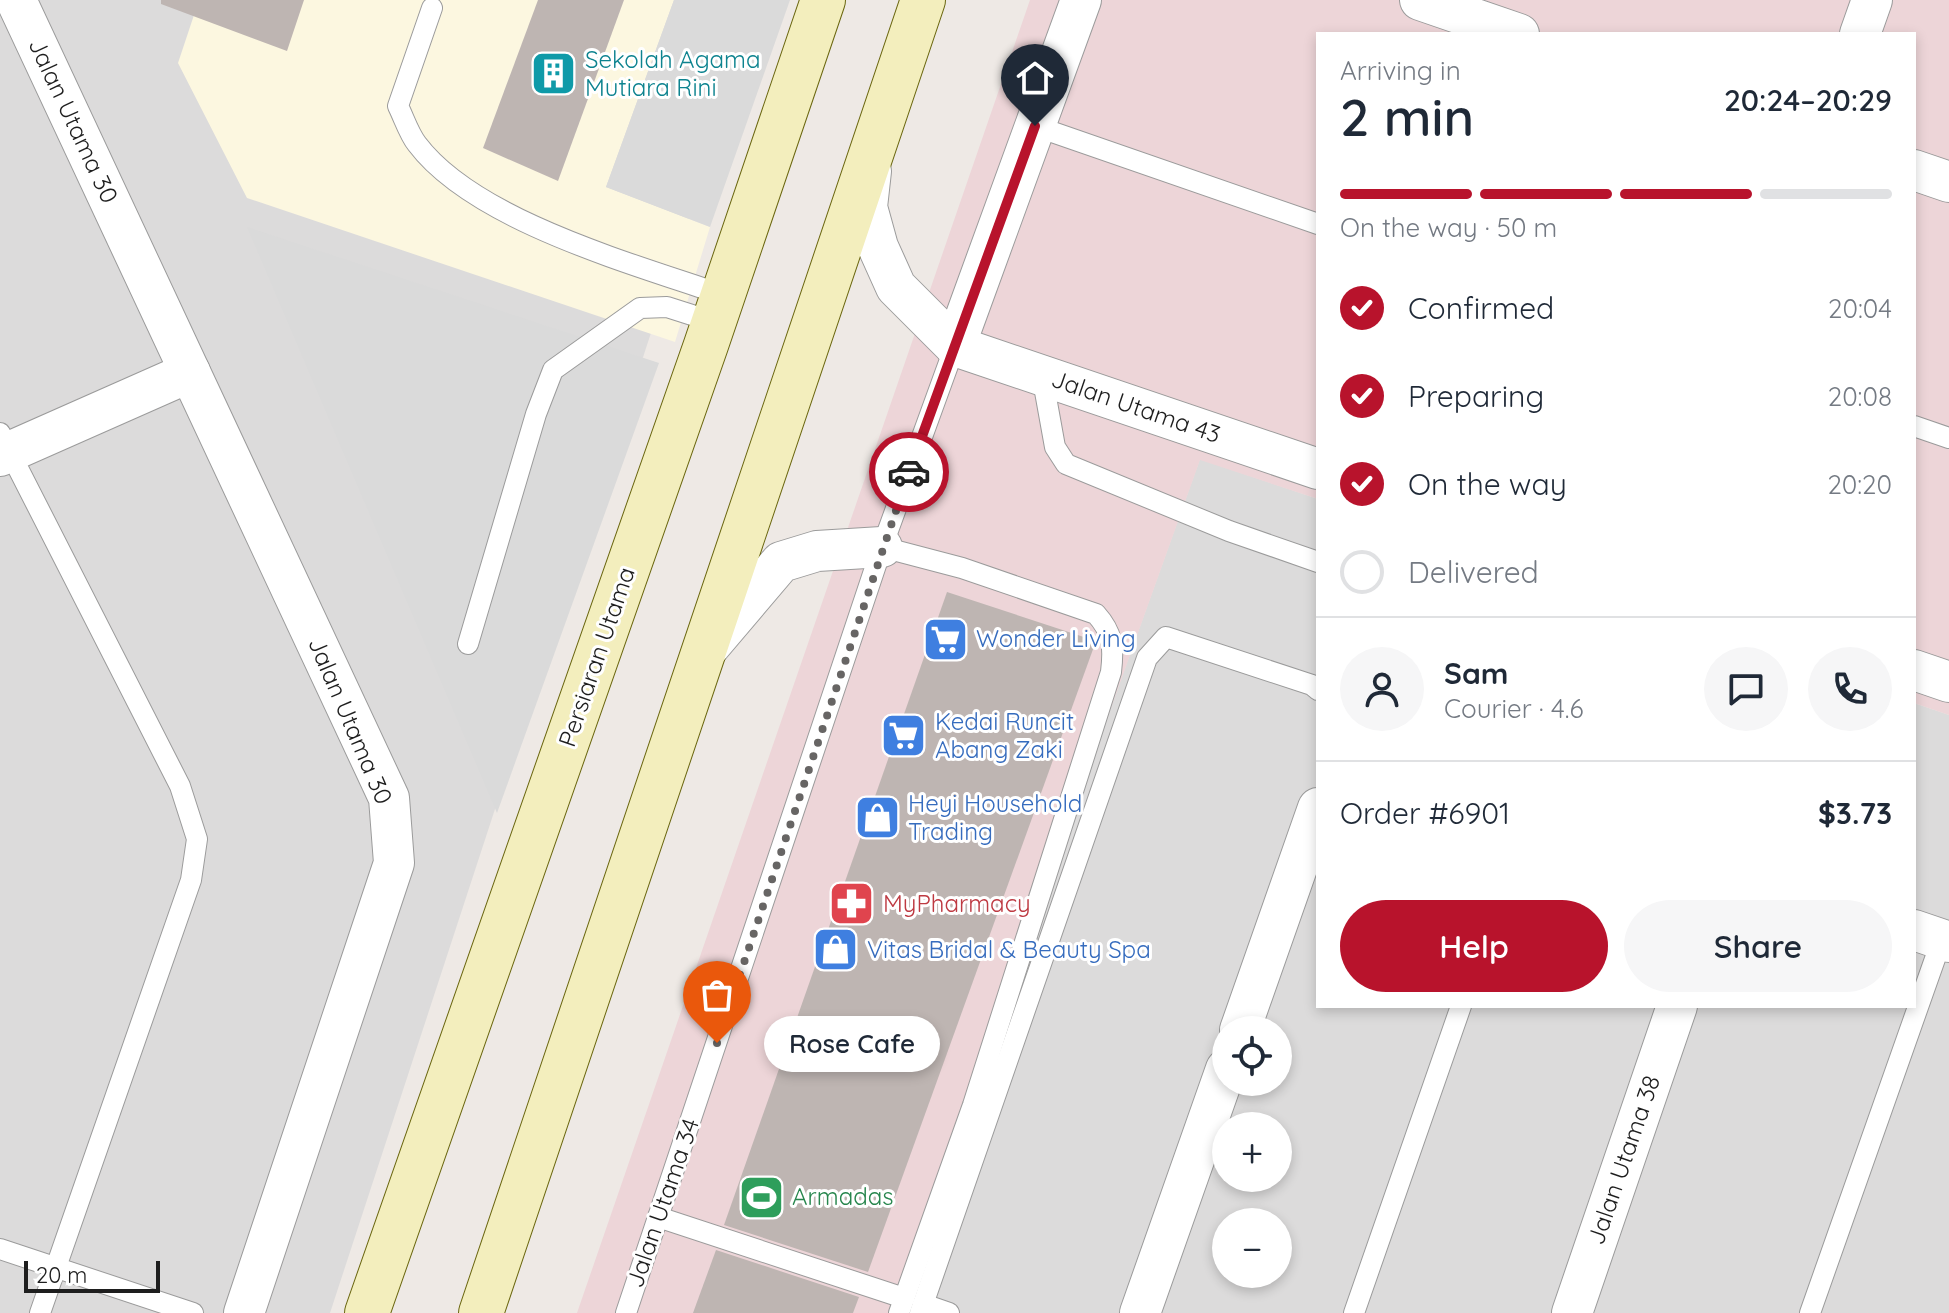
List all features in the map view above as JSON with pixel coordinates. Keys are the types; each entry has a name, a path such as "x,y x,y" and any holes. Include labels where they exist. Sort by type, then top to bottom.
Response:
{"street":[{"name":"Jalan Utama 30","path":"16,0 389,798 394,863 244,1313"},
{"name":"Persiaran Utama","path":"367,1313 719,309 823,0"},
{"path":"481,1313 923,0"},
{"path":"875,141 867,207 878,247 896,287 955,346 1081,0"},
{"path":"1420,0 1513,32"},
{"path":"1861,32 1872,0"},
{"path":"1916,171 1949,182"},
{"name":"Jalan Utama 43","path":"955,346 1316,468"},
{"path":"3,447 190,372"},
{"path":"702,656 781,562 817,551 882,547"},
{"path":"1916,671 1949,682"},
{"path":"1245,1016 1316,814"},
{"name":"Jalan Utama 38","path":"1572,1313 1676,1008"},
{"path":"1140,1313 1216,1096"}],"lane":[{"path":"432,8 398,106 416,143 446,174 483,200 719,309"},
{"path":"1035,126 1316,223"},
{"path":"468,644 536,414 553,370 640,308 719,309"},
{"name":"Jalan Utama 34","path":"626,1313 882,547 955,346"},
{"path":"1042,375 1055,447 1066,464 1229,531 1316,561"},
{"path":"1916,427 1949,438"},
{"path":"3,447 180,786 197,839 191,880 40,1313"},
{"path":"882,547 962,568 1096,614 1108,628 1114,647 1111,672 912,1307"},
{"path":"912,1307 1147,658 1166,637 1316,688"},
{"path":"1916,994 1935,937"},
{"path":"1354,1313 1460,1008"},
{"path":"1810,1313 1911,1008"},
{"path":"658,1217 912,1307 949,1313"},
{"path":"0,1249 193,1313"}],"shaded area":[{"path":"0,0 760,0 330,1313 0,1313"},
{"path":"199,0 674,0 606,187 710,227 675,342 247,198 178,63"},
{"path":"674,0 790,0 710,227 606,187"},
{"path":"1030,0 1949,0 1949,715 1916,704 1916,32 1316,32 1316,498 1200,460 894,1313 577,1313"},
{"path":"247,227 659,363 497,813"},
{"path":"1200,459 1316,498 1316,1008 1916,1008 1916,704 1949,715 1949,1313 894,1313"}],"building":[{"path":"161,0 304,0 287,51 161,4"},
{"name":"Sekolah Agama Mutiara Rini","path":"538,0 624,0 558,181 483,148"},
{"path":"947,592 1096,641 868,1272 724,1225"},
{"path":"716,1250 859,1297 853,1313 693,1313"}],"way so far":[{"path":"717,1043 909,472"}],"place":[{"name":"Sekolah Agama Mutiara Rini","path":"554,74"},
{"name":"Wonder Living","path":"945,639"},
{"name":"Kedai Runcit Abang Zaki","path":"904,736"},
{"name":"Heyi Household Trading","path":"877,818"},
{"name":"MyPharmacy","path":"852,904"},
{"name":"Vitas Bridal & Beauty Spa","path":"836,950"},
{"name":"Rose Cafe","path":"717,1043"},
{"name":"Armadas","path":"761,1197"}],"route":[{"path":"909,472 1035,126"}]}
